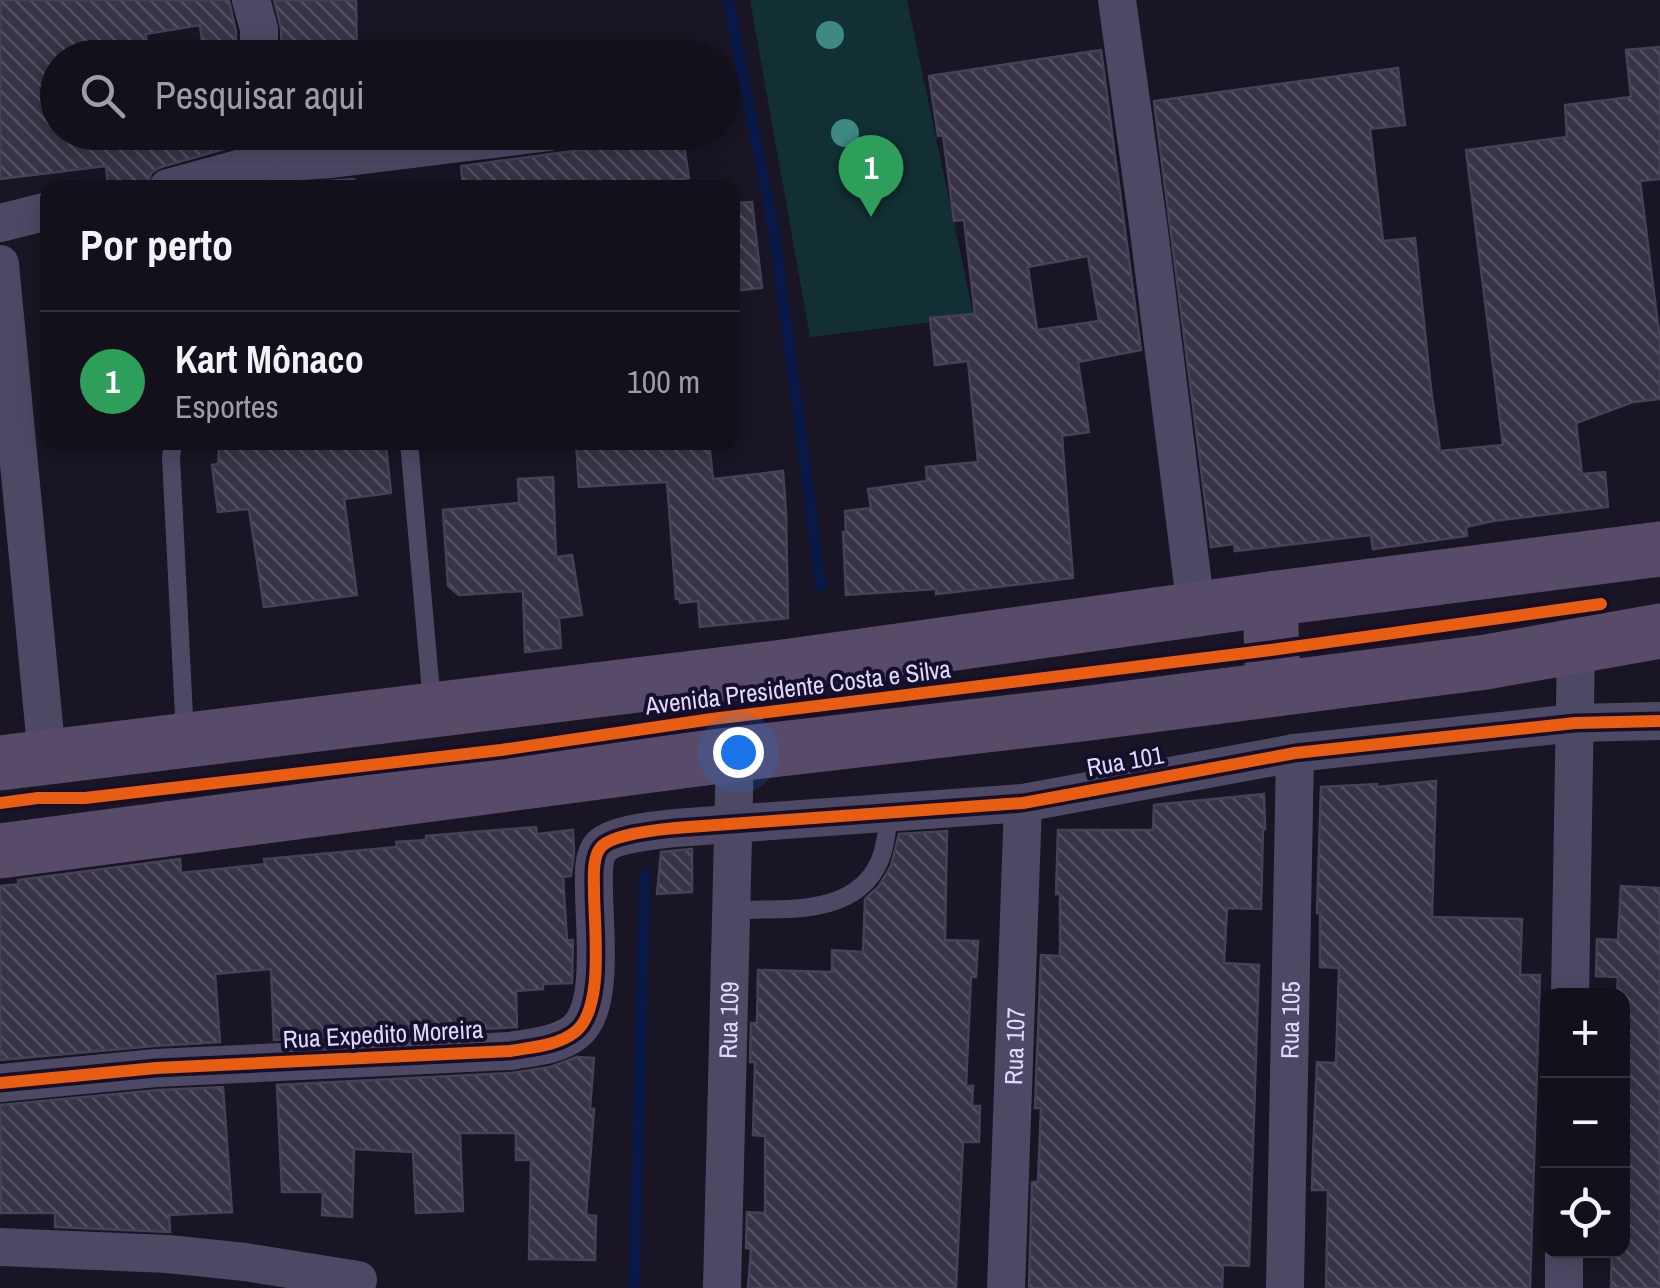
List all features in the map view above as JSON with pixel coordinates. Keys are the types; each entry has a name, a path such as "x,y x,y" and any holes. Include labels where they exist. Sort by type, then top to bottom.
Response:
{"main road":[{"name":"Avenida Presidente Costa e Silva","path":"43,758 776,668 1660,549"},
{"path":"1270,599 1273,688"},
{"path":"0,851 734,754 1486,662 1660,632"},
{"path":"490,703 508,784"},
{"path":"43,758 90,838"}],"street":[{"path":"251,0 259,40"},
{"path":"1117,0 1196,609"},
{"path":"186,180 254,150"},
{"path":"271,150 332,159 405,150"},
{"path":"0,224 40,213"},
{"path":"0,264 43,758"},
{"path":"1570,988 1576,646"},
{"name":"Rua 101","path":"600,848 608,842 652,831 1023,803 1295,753 1575,723 1660,722"},
{"name":"Rua 105","path":"1284,1288 1295,753"},
{"name":"Rua 109","path":"722,1288 734,754"},
{"name":"Rua 107","path":"1006,1288 1023,803"},
{"name":"Rua Expedito Moreira","path":"0,1083 156,1068 510,1051 551,1044 576,1031 589,1015 595,992 594,879 600,848"},
{"path":"0,1248 168,1254 358,1280"},
{"path":"1564,1258 1564,1288"}],"lane":[{"path":"172,450 185,741"},
{"path":"410,450 432,710"},
{"path":"730,910 820,907 844,898 866,880 880,859 890,812"}],"green space":[{"path":"750,0 907,0 974,317 810,337"}],"building":[{"path":"0,0 229,0 236,40 202,40 200,25 146,34 146,40 40,40 40,150 221,150 161,167 151,173 149,180 107,180 106,166 0,179"},
{"path":"274,0 356,0 357,40 281,40"},
{"path":"1660,47 1660,179 1640,181 1660,341 1660,399 1633,402 1576,423 1582,474 1605,472 1608,507 1493,521 1466,527 1467,536 1373,549 1371,535 1235,551 1234,544 1211,547 1154,101 1398,68 1405,125 1370,129 1383,241 1415,238 1440,451 1503,445 1466,150 1567,137 1565,105 1631,97 1626,50"},
{"path":"1101,50 1141,350 1078,362 1089,432 1062,436 1073,578 936,594 936,589 846,595 845,511 871,508 868,489 927,481 926,467 978,462 968,361 935,365 930,318 975,314 964,220 954,221 943,135 938,136 929,76","holes":["1088,256 1099,321 1037,330 1028,267"]},
{"path":"581,150 685,150 689,178 462,180 461,166"},
{"path":"752,202 762,288 740,290 740,203"},
{"path":"219,450 386,450 391,493 344,499 357,595 264,607 249,509 218,512 212,465 218,464"},
{"path":"577,450 710,450 713,479 783,471 788,618 700,627 698,601 680,603 676,599 667,482 579,487"},
{"path":"553,477 556,557 572,555 582,615 559,618 561,648 525,652 523,591 459,595 448,586 443,510 519,503 518,479"},
{"path":"1436,781 1432,917 1522,919 1520,975 1540,975 1530,1288 1326,1288 1328,1190 1312,1190 1313,1155 1317,1062 1336,1063 1339,968 1320,967 1317,913 1321,787"},
{"path":"1264,794 1261,909 1227,908 1224,963 1259,965 1249,1266 1223,1265 1222,1288 1029,1288 1032,1182 1038,1182 1041,1108 1035,1108 1041,955 1060,956 1060,894 1056,894 1058,830 1153,830 1154,805"},
{"path":"536,827 537,834 573,830 571,876 563,877 567,940 573,940 572,983 543,984 543,989 516,991 517,1027 274,1040 271,969 215,974 220,1042 0,1060 0,886 19,884 18,880 180,859 181,873 265,864 264,859 397,847 396,842 426,840 426,836"},
{"path":"947,831 945,940 978,941 976,977 971,977 966,1086 973,1086 972,1106 980,1106 979,1142 963,1142 956,1288 748,1288 751,1249 746,1248 747,1212 765,1213 765,1136 753,1135 755,1062 750,1062 751,1023 757,1023 758,970 832,972 832,950 863,952 865,899 891,866 899,834"},
{"path":"692,849 692,892 657,894 661,852"},
{"path":"1621,886 1660,888 1660,1288 1611,1288 1612,1258 1630,1258 1630,988 1617,988 1618,977 1596,976 1597,939 1618,940"},
{"path":"577,1057 594,1058 586,1215 596,1216 595,1260 529,1259 531,1160 516,1160 516,1133 460,1133 463,1211 416,1213 413,1152 354,1149 352,1217 322,1215 323,1192 282,1192 277,1085 511,1073 550,1067"},
{"path":"223,1087 232,1212 169,1215 170,1232 55,1227 55,1213 1,1213 0,1105"}],"waterway":[{"path":"728,0 736,40"},
{"path":"740,60 774,231 821,586"},
{"path":"634,1288 645,875"}],"cycle path":[{"path":"0,803 85,798 501,750 1601,604"},
{"path":"0,1083 156,1068 510,1051 560,1040 575,1032 591,1005 596,966 596,856 607,843 636,833 1023,803 1295,753 1575,723 1660,721"}],"place":[{"name":"Kart Mônaco","path":"871,217"}]}
